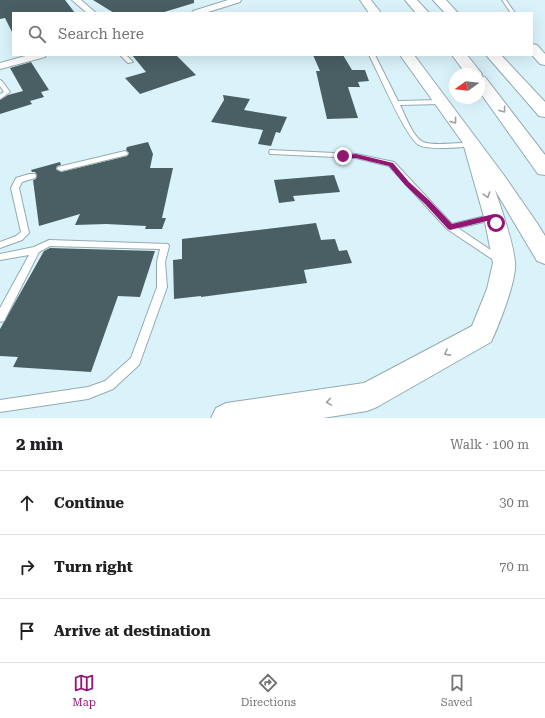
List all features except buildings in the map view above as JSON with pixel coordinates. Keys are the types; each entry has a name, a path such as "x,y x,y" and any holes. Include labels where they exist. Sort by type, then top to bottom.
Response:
{"highway":[{"path":"411,0 422,12"},
{"path":"438,0 451,12"},
{"path":"460,56 469,68"},
{"path":"494,56 545,101"},
{"path":"494,56 545,112"},
{"path":"485,88 545,168"}],"street":[{"path":"76,0 91,12"},
{"path":"199,12 237,0"},
{"path":"365,0 374,12"},
{"path":"533,49 545,61"},
{"path":"0,66 37,56"},
{"path":"408,56 471,144 489,166 545,255"},
{"path":"226,418 367,397 482,334 499,289 504,263 495,220 471,144"},
{"path":"495,220 527,225"}],"lane":[{"path":"504,0 512,12"},
{"path":"124,56 130,62"},
{"path":"372,56 411,134 421,144 436,146 471,144"},
{"path":"0,82 7,92 0,97"},
{"path":"395,103 440,102"},
{"path":"272,152 356,156 391,164 407,184 428,202 450,227 504,263"},
{"path":"61,169 125,153"},
{"path":"0,244 19,238 24,233 15,188 20,180 32,176"},
{"path":"450,227 495,220"},
{"path":"0,257 36,250 49,243 165,246 161,262 162,287 135,361 109,385 88,393 0,406"},
{"path":"0,318 36,250"}],"route":[{"path":"343,156 356,156 391,164 407,184 428,202 450,227 494,217 496,223"}]}
